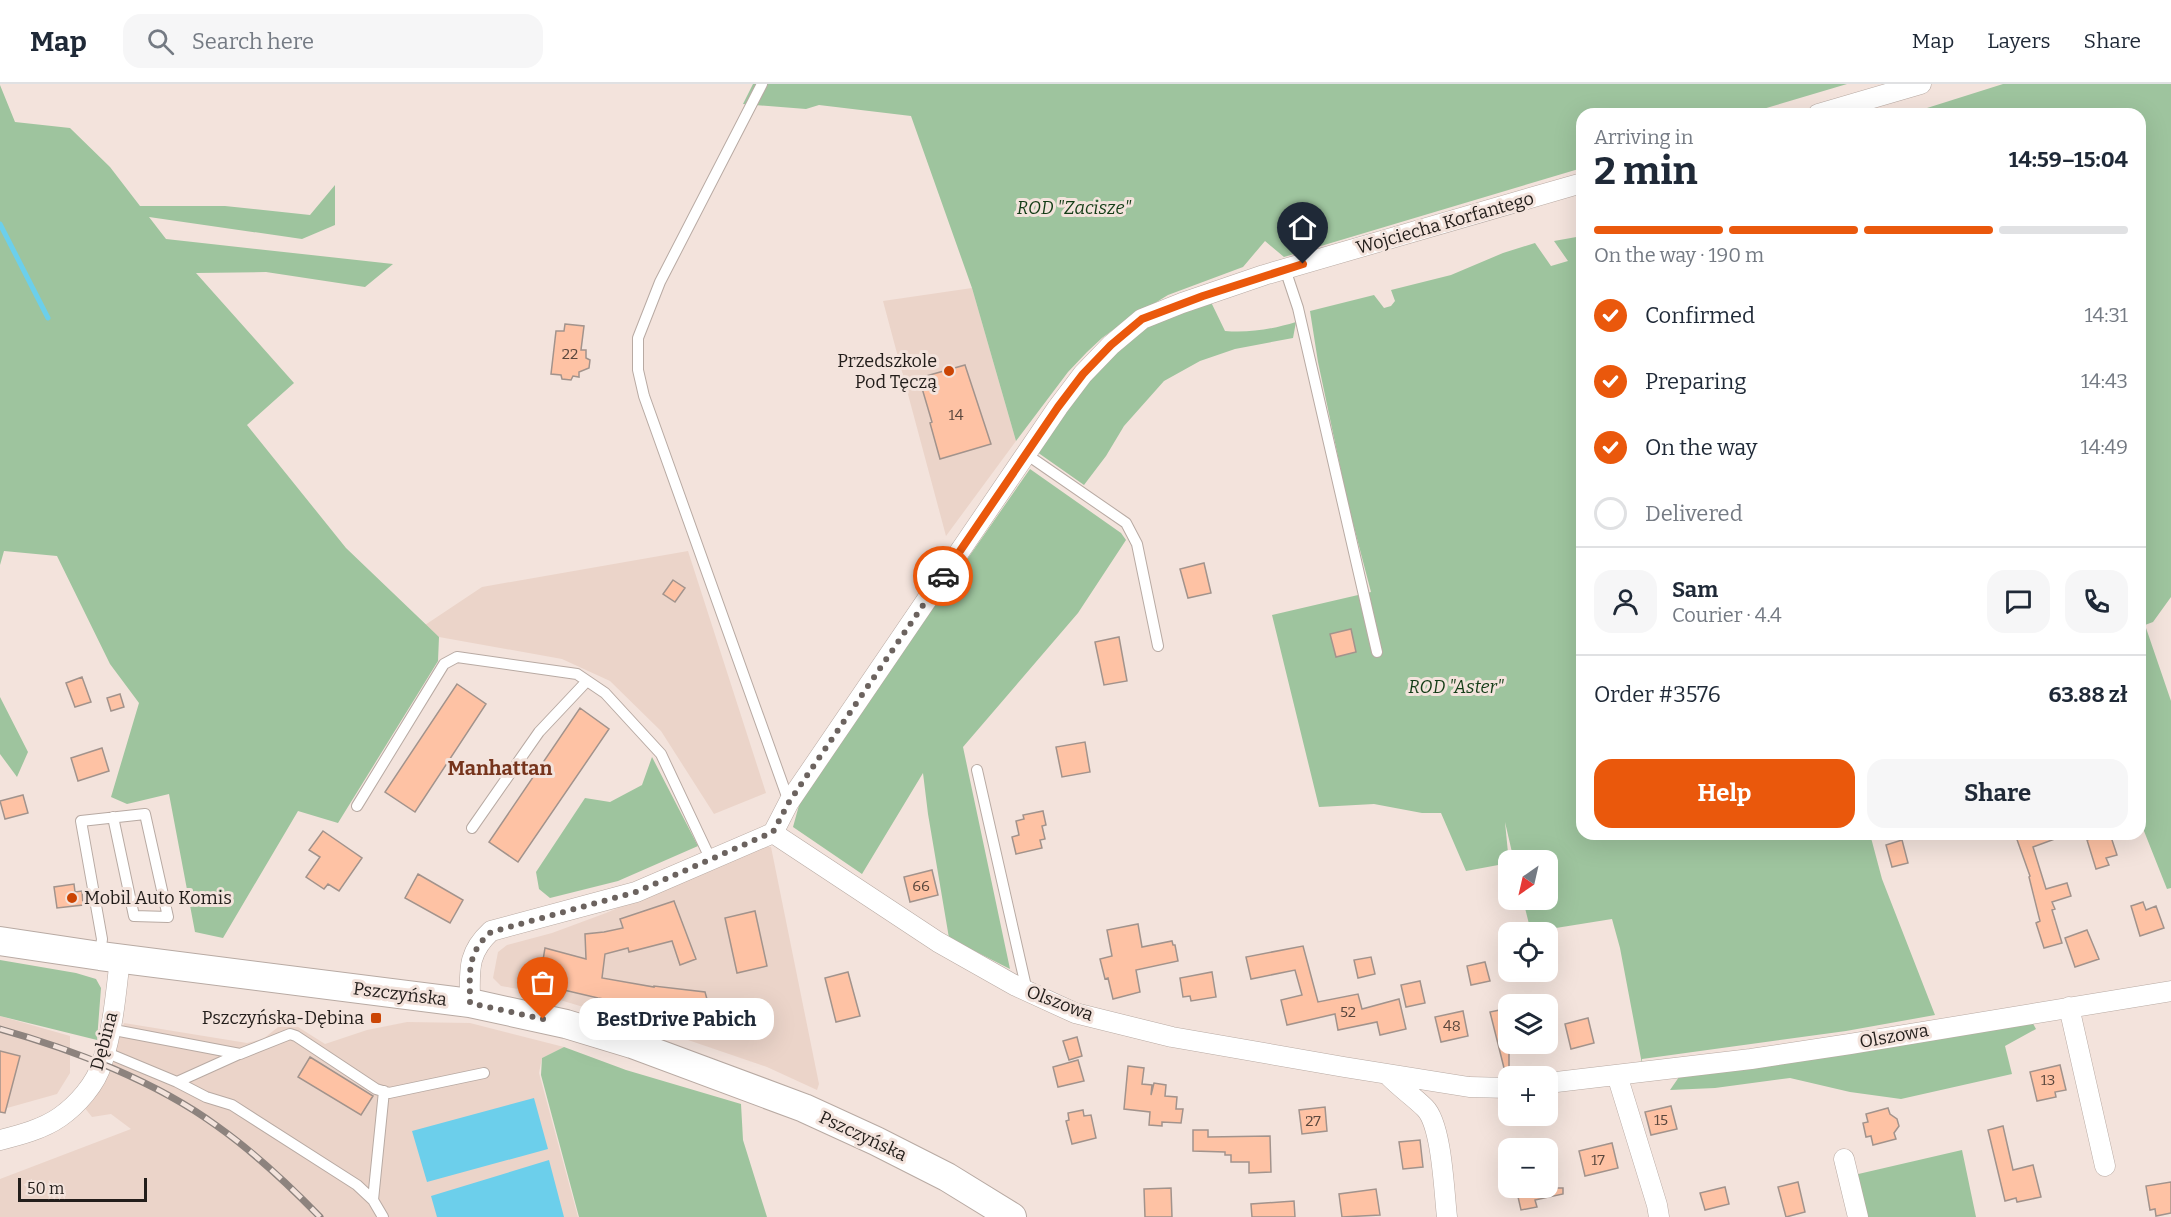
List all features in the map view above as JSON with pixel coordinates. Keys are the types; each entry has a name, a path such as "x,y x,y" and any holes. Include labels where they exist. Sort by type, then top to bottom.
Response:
{"main road":[{"name":"Pszczyńska","path":"0,941 470,1003 566,1024 632,1044 793,1104 876,1140 937,1172 1012,1217"}],"street":[{"path":"1839,108 1921,84"},
{"name":"Wojciecha Korfantego","path":"773,832 789,802 1083,374 1111,345 1142,319 1182,303 1285,269 1576,185"},
{"path":"470,1003 470,961 479,942 491,932 636,892 773,832"},
{"name":"Olszowa","path":"773,832 938,942 1027,991 1075,1013 1172,1037 1469,1087 1498,1088"},
{"name":"Dębina","path":"0,1140 24,1134 59,1118 76,1104 89,1088 102,1065 110,1029 110,957"},
{"name":"Olszowa","path":"1558,1082 1850,1044 2171,991"},
{"path":"2069,1007 2105,1166"},
{"path":"1387,1074 1400,1088 1427,1109 1437,1133 1447,1217"},
{"path":"1617,1075 1659,1217"},
{"path":"1844,1159 1858,1217"}],"lane":[{"path":"762,84 660,282 638,338 638,370 644,396 789,802"},
{"path":"1285,269 1298,308 1377,652"},
{"path":"1026,454 1126,523 1137,544 1158,646"},
{"path":"357,806 444,664 457,657 577,674 605,693 661,754 710,858"},
{"path":"472,828 539,732 587,681"},
{"path":"977,770 1027,991"},
{"path":"110,957 102,939 81,821 112,817 145,814 168,917 134,916 112,817"},
{"path":"110,1029 240,1054"},
{"path":"177,1082 291,1034 376,1089 388,1093 484,1073"},
{"path":"105,1052 232,1105 357,1185 373,1200 383,1217"},
{"path":"373,1200 384,1092"}],"shaded area":[{"name":"Przedszkole Pod Tęczą","path":"972,288 1016,441 946,536 883,301"},
{"path":"688,551 766,793 714,814 661,731 610,681 562,659 439,637 425,625 482,587"},
{"path":"762,847 771,847 819,1084 817,1090 767,1067 650,1027 530,991 501,986 493,978 498,952 507,945 552,933 606,913"},
{"path":"0,1016 70,1036 70,1073 57,1094 0,1110"},
{"path":"287,1020 325,1044 367,1030 407,1022 470,1023 564,1047 542,1058 539,1073 578,1217 0,1217 0,1179 131,1129 111,1114 92,1117 84,1107 107,1077 124,1023 247,1043 263,1039"}],"green space":[{"name":"ROD \"Zacisze\"","path":"753,84 1847,84 1766,108 1576,108 1576,170 1284,257 1265,241 1243,267 1168,295 1102,338 1068,372 1016,441 972,288 911,116 819,105 806,109 743,104"},
{"path":"2003,84 2171,84 2171,597 2153,622 2146,625 2146,108 1927,108"},
{"path":"0,85 15,122 70,128 110,167 140,206 225,206 310,215 335,185 335,225 302,239 149,217 166,239 393,264 365,287 266,272 196,273 294,383 247,425 346,548 439,637 438,661 338,823 298,811 223,938 195,932 169,794 127,804 111,797 139,703 110,664 57,556 4,551 0,565"},
{"name":"ROD \"Aster\"","path":"1576,237 1576,840 1872,840 1882,879 1935,1015 1846,1031 1642,1059 1642,1064 1620,948 1612,919 1558,928 1558,922 1528,922 1526,910 1558,910 1558,850 1511,850 1505,822 1508,850 1498,850 1498,865 1466,871 1441,813 1422,813 1374,804 1319,807 1272,615 1371,592 1348,504 1318,362 1310,311 1374,295 1384,308 1391,306 1395,301 1391,290 1451,275 1503,253 1535,243 1551,266 1568,261 1554,241"},
{"path":"1210,300 1225,331 1261,330 1296,322 1293,338 1235,349 1200,361 1164,381 1124,426 1106,456 1084,485 1037,452 1088,381 1140,329"},
{"path":"1030,469 1121,533 1126,540 1078,613 963,747 1010,969 949,938 923,773 862,874 793,827 801,798"},
{"path":"2146,628 2171,701 2171,888 2167,889 2146,836"},
{"path":"0,697 28,752 17,777 0,754"},
{"path":"652,757 698,846 618,881 550,898 539,889 536,872 585,798 610,802 642,785"},
{"path":"0,960 76,973 96,979 101,988 97,1040 0,1016"},
{"path":"2030,1018 2036,1029 2005,1046 2012,1074 1901,1099 1850,1092 1790,1078 1715,1088 1670,1090 1679,1077"},
{"path":"564,1047 626,1070 741,1104 743,1140 767,1217 579,1217 541,1075 542,1058"},
{"path":"1962,1150 1976,1217 1864,1217 1854,1175"}],"water":[{"path":"534,1098 548,1149 427,1182 412,1131"},
{"path":"549,1160 564,1217 437,1217 431,1196"}],"building":[{"path":"565,324 584,326 581,350 586,350 586,358 590,360 589,368 579,372 579,377 573,376 571,380 562,379 561,375 551,374 556,331 564,331"},
{"name":"Przedszkole Pod Tęczą","path":"965,365 991,444 940,459 919,378"},
{"path":"1204,563 1211,593 1188,598 1180,569"},
{"path":"673,580 685,588 675,602 663,594"},
{"path":"1351,629 1356,652 1336,657 1330,634"},
{"path":"1119,637 1127,681 1104,685 1095,642"},
{"path":"82,677 91,702 75,707 66,683"},
{"path":"457,684 486,704 415,812 385,792"},
{"path":"120,694 124,707 111,711 107,698"},
{"path":"580,708 609,729 518,862 489,842"},
{"path":"1085,742 1090,772 1062,777 1056,747"},
{"path":"102,748 109,771 78,781 71,758"},
{"path":"23,795 28,813 5,819 0,801"},
{"path":"1043,811 1046,825 1042,826 1045,839 1040,840 1042,848 1016,854 1012,837 1019,835 1016,821 1024,819 1023,815"},
{"path":"323,831 362,858 339,891 328,884 324,889 306,877 320,857 309,850"},
{"path":"1902,840 1908,863 1892,867 1886,845"},
{"path":"2017,840 2052,840 2033,847 2046,889 2067,883 2071,896 2052,902 2055,909 2052,910 2062,943 2044,948 2036,923 2040,921 2030,876"},
{"path":"2087,840 2112,840 2117,855 2106,858 2109,865 2096,869"},
{"path":"932,870 938,895 910,902 904,877"},
{"path":"418,874 463,900 450,923 405,898"},
{"path":"74,884 75,892 82,891 83,905 57,908 54,887"},
{"path":"674,901 696,959 680,965 672,941 629,952 628,948 605,954 602,978 654,987 705,992 710,1010 653,1010 653,1008 538,984 539,980 526,976 529,963 542,966 545,948 586,959 585,934 623,928 620,919"},
{"path":"2143,902 2146,910 2156,906 2164,928 2140,936 2131,906"},
{"path":"755,911 767,966 737,973 725,918"},
{"path":"1138,924 1142,947 1172,941 1178,961 1136,970 1140,992 1113,999 1100,959 1112,956 1107,930"},
{"path":"2087,930 2099,959 2075,967 2065,938"},
{"path":"1303,946 1318,1002 1358,994 1362,1009 1399,999 1406,1029 1380,1035 1377,1022 1338,1030 1335,1014 1287,1025 1281,1000 1302,995 1295,970 1251,979 1246,957"},
{"path":"1371,957 1375,974 1358,978 1354,960"},
{"path":"1485,962 1490,981 1471,985 1467,966"},
{"path":"848,972 860,1016 836,1022 825,978"},
{"path":"1212,972 1216,997 1191,1001 1190,996 1183,997 1180,978"},
{"path":"1420,981 1425,1003 1406,1007 1401,985"},
{"path":"1498,1010 1498,1044 1490,1012"},
{"path":"1463,1011 1468,1036 1441,1042 1435,1017"},
{"path":"1588,1018 1594,1043 1571,1049 1565,1024"},
{"path":"1077,1037 1082,1056 1069,1060 1063,1041"},
{"path":"0,1051 20,1056 5,1113 0,1112"},
{"path":"1500,1054 1509,1054 1509,1066 1504,1066"},
{"path":"310,1057 373,1096 361,1115 298,1077"},
{"path":"1078,1060 1084,1081 1058,1087 1053,1067"},
{"path":"2060,1065 2066,1090 2055,1092 2056,1097 2037,1101 2030,1072"},
{"path":"1128,1066 1144,1068 1142,1084 1152,1085 1151,1095 1154,1083 1166,1085 1165,1096 1177,1097 1176,1109 1183,1109 1181,1123 1162,1122 1162,1126 1149,1125 1150,1112 1124,1109"},
{"path":"1671,1106 1677,1129 1651,1135 1645,1112"},
{"path":"1325,1107 1327,1131 1302,1134 1299,1110"},
{"path":"1888,1108 1890,1114 1897,1119 1899,1126 1894,1133 1896,1139 1873,1145 1871,1136 1866,1137 1863,1123 1868,1122 1866,1114"},
{"path":"1083,1110 1084,1116 1091,1115 1096,1138 1072,1144 1066,1121 1069,1120 1068,1113"},
{"path":"2003,1126 2013,1170 2033,1165 2041,1197 2017,1202 2016,1198 2005,1201 1988,1130"},
{"path":"1193,1130 1208,1130 1208,1137 1270,1136 1271,1172 1249,1173 1249,1162 1231,1162 1231,1155 1225,1155 1225,1152 1193,1151"},
{"path":"1420,1140 1423,1167 1403,1169 1399,1142"},
{"path":"1612,1143 1618,1168 1585,1176 1579,1151"},
{"path":"1798,1182 1805,1212 1786,1217 1778,1187"},
{"path":"2171,1182 2171,1213 2156,1216 2155,1209 2150,1210 2146,1186"},
{"path":"1725,1187 1729,1204 1705,1210 1700,1193"},
{"path":"1171,1188 1172,1217 1145,1217 1144,1189"},
{"path":"1558,1188 1563,1188 1563,1194 1558,1195"},
{"path":"1376,1189 1380,1215 1342,1217 1339,1194"},
{"path":"1518,1198 1544,1198 1535,1200 1537,1207 1521,1210"},
{"path":"1294,1201 1295,1217 1252,1217 1251,1204"}],"waterway":[{"path":"0,224 48,318"}],"railway":[{"path":"0,1029 56,1046 113,1068 168,1095 231,1136 258,1158 320,1217"}],"way so far":[{"path":"543,1019 470,1003 470,961 479,942 491,932 636,892 773,832 789,802 943,576"}],"place":[{"name":"Przedszkole Pod Tęczą","path":"949,371"},
{"name":"Mobil Auto Komis","path":"72,898"},
{"name":"Pszczyńska-Dębina","path":"376,1018"},
{"name":"BestDrive Pabich","path":"543,1019"}],"district":[{"name":"Manhattan","path":"500,768"}],"route":[{"path":"943,576 1058,407 1083,374 1111,345 1142,319 1182,303 1303,264"}]}
